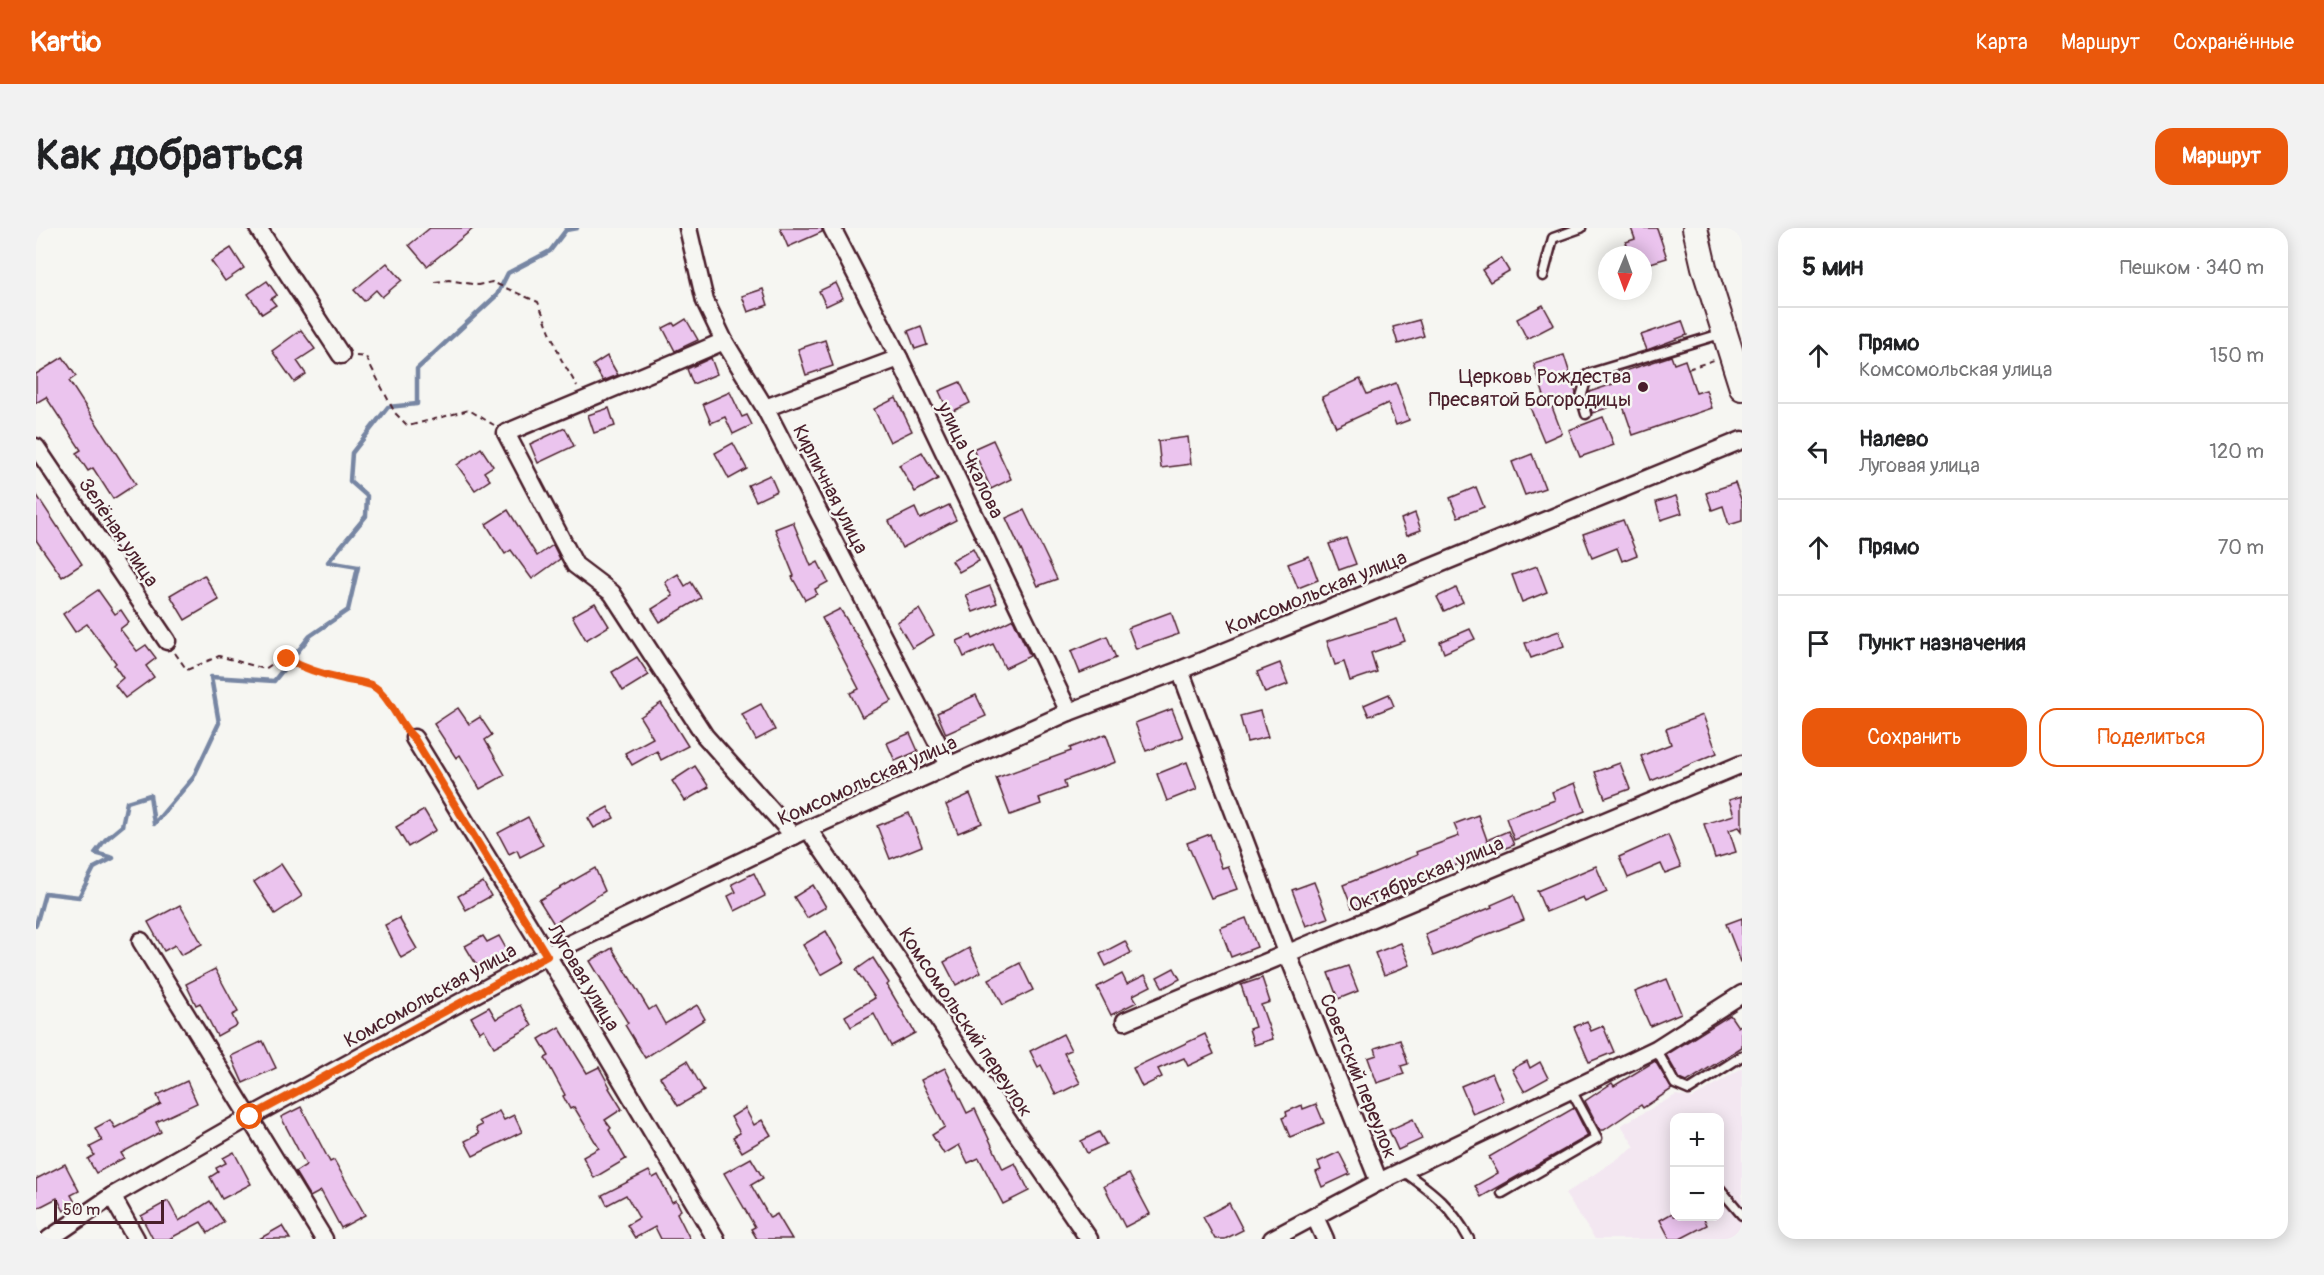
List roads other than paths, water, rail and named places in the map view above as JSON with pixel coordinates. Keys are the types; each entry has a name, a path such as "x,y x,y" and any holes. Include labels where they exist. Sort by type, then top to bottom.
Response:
{"main road":[{"path":"1695,228 1704,267 1742,388"}],"street":[{"path":"258,228 341,355"},
{"name":"Кирпичная улица","path":"688,228 705,301 724,341 765,408 949,765"},
{"name":"улица Чкалова","path":"832,228 899,358 1068,712"},
{"name":"Комсомольский переулок","path":"724,341 506,433 575,565 612,593 705,736 801,832 1089,1239"},
{"path":"765,408 899,358"},
{"name":"Комсомольская улица","path":"49,1239 112,1196 250,1117 547,956 801,832 1068,712 1180,670 1742,440"},
{"name":"Зелёная улица","path":"36,447 167,641"},
{"name":"Советский переулок","path":"1180,670 1288,954 1379,1182 1656,1049 1742,994"},
{"name":"Луговая улица","path":"414,738 716,1239"},
{"name":"Октябрьская улица","path":"1125,1021 1742,764"},
{"path":"141,941 324,1239"},
{"path":"1272,1239 1379,1182"},
{"path":"112,1196 136,1239"},
{"path":"1315,1216 1325,1239"}],"lane":[{"path":"1544,276 1553,238 1581,228"},
{"path":"1586,414 1581,397 1588,374 1724,333"},
{"path":"1656,1049 1675,1084 1689,1090 1742,1056"},
{"path":"1502,1193 1597,1138 1571,1090"},
{"path":"1403,1171 1434,1192 1460,1223 1469,1239"},
{"path":"1724,1194 1742,1213"}],"waterway":[{"path":"36,925 45,893 79,897 94,868 113,858 95,853 105,840 122,826 127,802 150,795 154,824 193,778 219,723 211,677 274,681 310,636 348,610 358,567 328,562 366,516 367,496 350,481 352,453 388,407 417,404 417,369 497,295 508,273 550,251 566,230 577,228"}],"place":[{"name":"Церковь Рождества Пресвятой Богородицы","path":"1643,387"}]}
